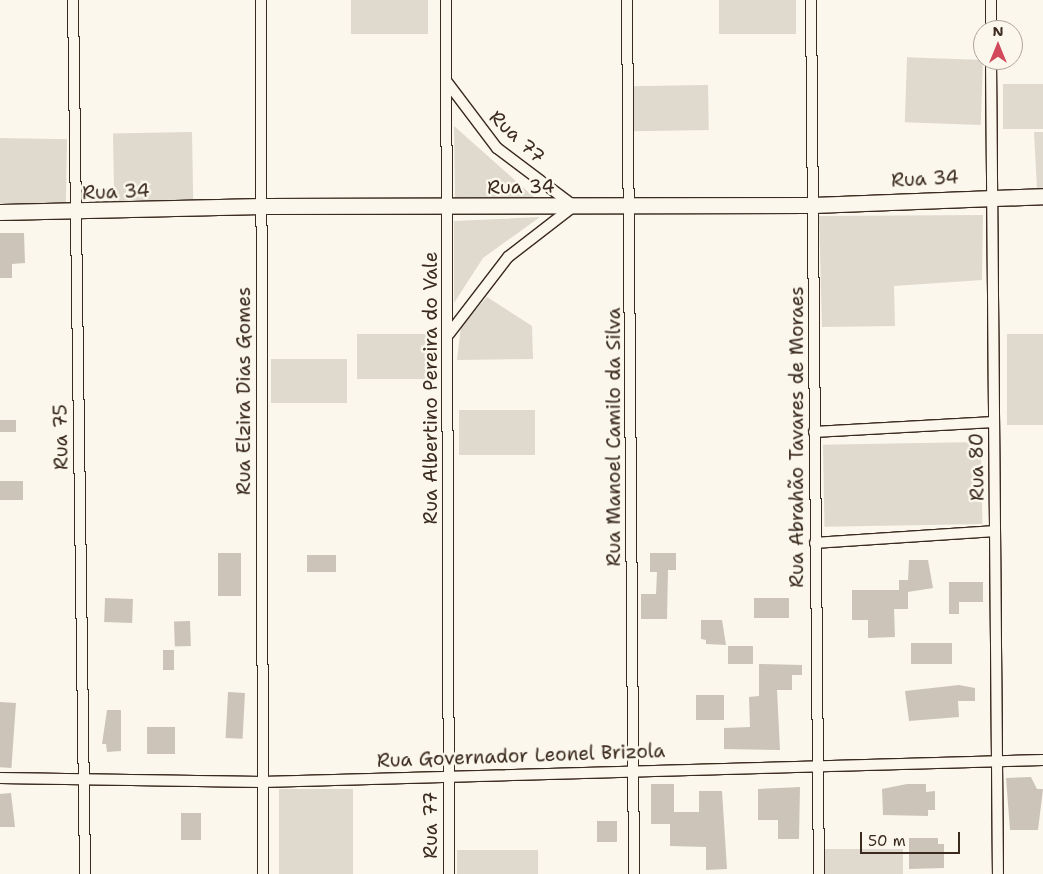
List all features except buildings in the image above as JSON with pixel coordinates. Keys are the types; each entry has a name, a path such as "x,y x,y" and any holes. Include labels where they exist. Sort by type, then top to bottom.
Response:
{"street":[{"name":"Rua 75","path":"73,0 85,874"},
{"name":"Rua Elzira Dias Gomes","path":"261,0 263,874"},
{"name":"Rua Albertino Pereira do Vale","path":"446,0 449,334 448,775"},
{"name":"Rua Manoel Camilo da Silva","path":"626,0 634,874"},
{"name":"Rua Abrahão Tavares de Moraes","path":"811,0 815,543 819,766 818,874"},
{"path":"991,0 991,20"},
{"name":"Rua 80","path":"991,70 998,874"},
{"name":"Rua 77","path":"447,82 497,148 574,206"},
{"name":"Rua 34","path":"0,212 75,214 262,206 447,209 574,206 812,205 992,196 1043,196"},
{"path":"449,334 508,257 574,206"},
{"path":"814,432 994,422"},
{"path":"815,543 995,532"},
{"name":"Rua Governador Leonel Brizola","path":"0,778 262,782 448,775 819,766 997,758 1043,760"},
{"name":"Rua 77","path":"448,775 448,874"}],"shaded area":[{"path":"351,0 428,0 428,34 351,34"},
{"path":"719,0 796,0 796,34 719,34"},
{"path":"907,57 973,60 973,70 983,70 981,125 905,122"},
{"path":"1003,84 1043,84 1043,129 1003,129"},
{"path":"708,85 709,130 633,131 632,86"},
{"path":"454,126 535,198 455,197"},
{"path":"192,132 193,204 114,205 113,133"},
{"path":"1034,132 1043,132 1043,188 1037,188"},
{"path":"0,138 67,139 66,204 0,203"},
{"path":"983,215 982,280 894,286 895,326 822,327 819,216"},
{"path":"540,217 483,258 454,303 454,221"},
{"path":"487,297 532,326 533,359 457,360 461,326"},
{"path":"357,334 433,334 433,379 357,379"},
{"path":"1007,334 1043,334 1043,425 1007,425"},
{"path":"271,359 347,359 347,403 271,403"},
{"path":"459,410 535,410 535,455 459,455"},
{"path":"981,442 982,524 824,527 823,445"},
{"path":"279,789 353,789 353,874 279,874"},
{"path":"825,849 903,849 903,874 825,874"},
{"path":"457,850 538,850 538,874 457,874"}]}
